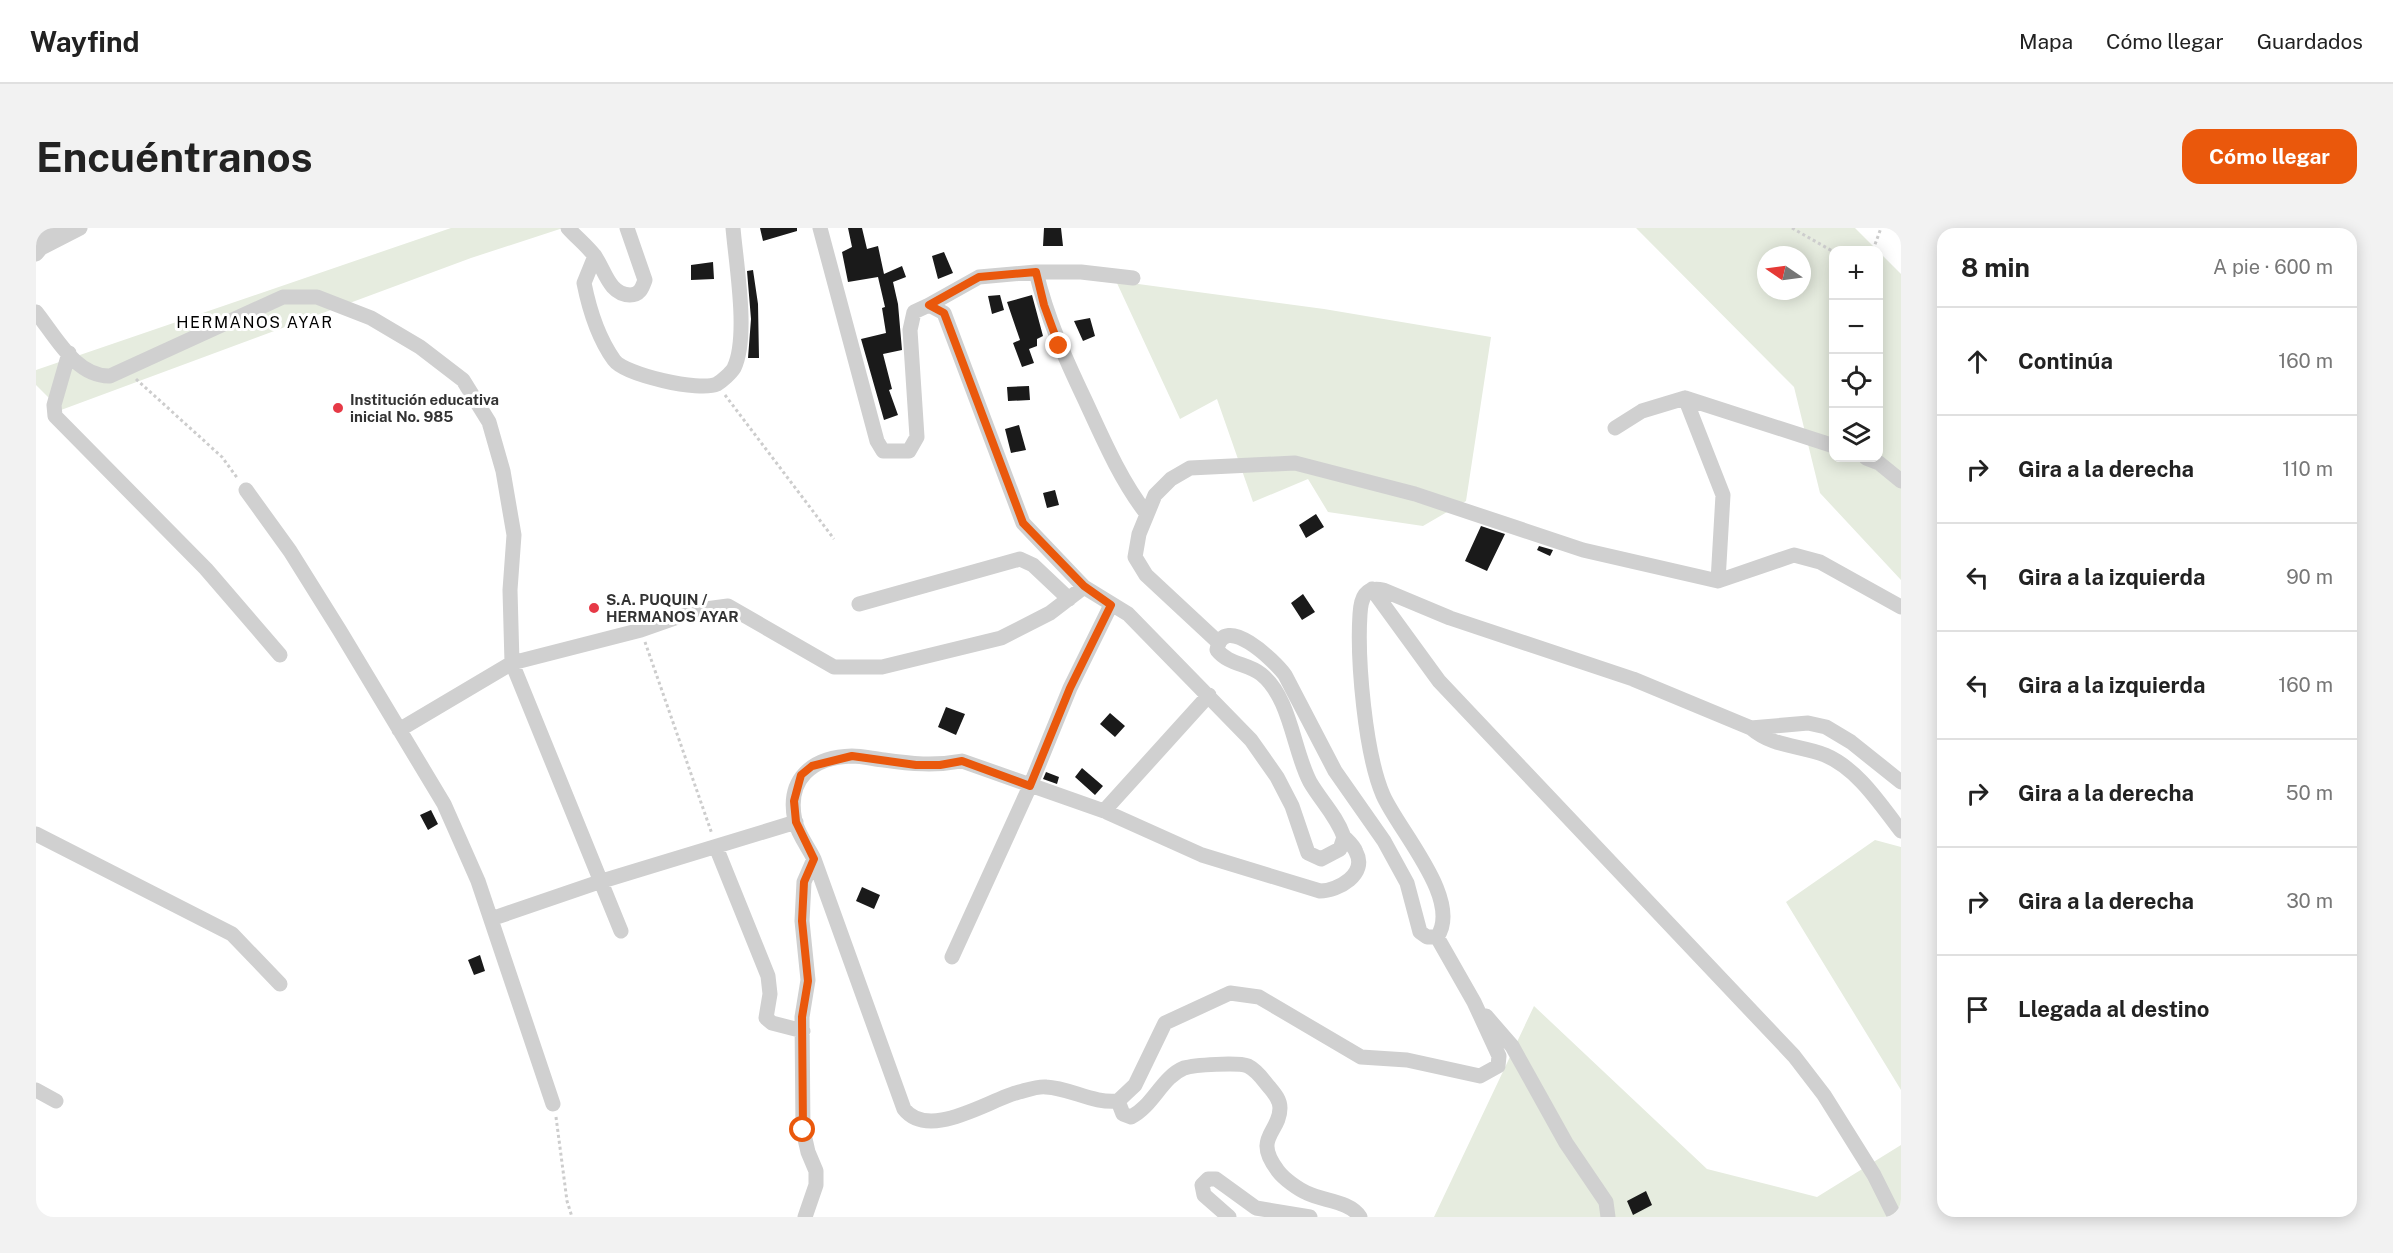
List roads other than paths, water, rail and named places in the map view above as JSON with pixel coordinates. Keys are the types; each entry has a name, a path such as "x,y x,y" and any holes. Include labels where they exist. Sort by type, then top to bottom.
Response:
{"street":[{"path":"568,228 595,256 611,285 618,291 634,295 641,290 645,280 627,228"},
{"path":"595,256 584,284 603,340 614,361 624,370 642,375 700,387 717,384 733,370 741,336 733,228"},
{"path":"820,228 877,441 883,451 909,451 917,437 910,330 914,312 979,277 1036,272 1081,272 1133,278"},
{"path":"36,235 78,229"},
{"path":"36,254 41,248 78,229"},
{"path":"1036,272 1044,305 1059,346 1130,492 1146,513"},
{"path":"36,312 82,368 96,376 110,376 284,297 317,297 371,318 420,347 463,380 489,422 505,481 514,535 510,590 512,663 621,932"},
{"path":"929,305 944,313 1023,523 1084,586 1128,614 1251,740 1277,777 1292,806 1308,853 1321,859 1333,855 1340,849 1344,837"},
{"path":"69,353 54,405 55,416 206,568 280,655"},
{"path":"1685,398 1723,495 1718,581"},
{"path":"1615,428 1642,411 1685,398 1829,445"},
{"path":"1877,462 1901,481"},
{"path":"1218,642 1146,575 1135,557 1146,513 1163,486 1190,468 1295,464 1415,494 1583,550 1718,581 1794,555 1820,562 1901,607"},
{"path":"246,490 290,551 444,804 478,881 553,1104"},
{"path":"859,604 1020,559 1033,565 1069,599"},
{"path":"399,730 512,663 640,630 698,610 728,606 834,667 882,667 1001,638 1050,613 1084,586"},
{"path":"1437,937 1443,927 1442,902 1412,841 1383,795 1372,755 1362,689 1359,631 1361,600 1365,593 1372,589 1383,590 1449,618 1633,679 1751,728 1768,741 1825,755 1843,765 1871,791 1901,831"},
{"path":"1372,589 1439,681 1794,1056 1824,1095 1874,1175 1895,1217"},
{"path":"952,957 1030,786 1070,688 1111,605"},
{"path":"1234,635 1247,640 1275,662 1285,675 1335,771 1384,841 1407,883 1420,932 1427,937 1437,937 1474,1002 1499,1056 1498,1066 1480,1076 1407,1060 1361,1057 1259,998 1230,993 1165,1023 1135,1085 1118,1101 1107,1101 1044,1086 1017,1092 933,1122 910,1117 904,1109 814,859 796,822 794,801 801,775 812,766 852,756 916,765 940,765 962,761 1104,811 1202,855 1320,891 1334,891 1352,878 1358,865 1358,853 1344,837 1332,811 1310,781 1281,702 1260,674 1224,659 1217,650 1218,642 1224,636 1234,635"},
{"path":"1104,811 1209,695"},
{"path":"1751,728 1808,723 1826,727 1851,742 1901,782"},
{"path":"491,919 599,882 796,822"},
{"path":"36,834 232,934 280,984"},
{"path":"716,847 768,976 770,994 765,1018 772,1023 802,1031"},
{"path":"805,1217 816,1185 816,1171 808,1152 803,1130 802,1031 808,981 802,921 804,882 814,859"},
{"path":"1474,1002 1512,1046 1566,1143 1606,1202 1608,1217"},
{"path":"1118,1101 1123,1114 1131,1117 1145,1110 1172,1076 1183,1069 1246,1065 1257,1072 1278,1098 1278,1117 1269,1132 1267,1144 1268,1154 1279,1172 1305,1193 1354,1209 1360,1217"},
{"path":"36,1090 56,1101"},
{"path":"1229,1217 1204,1195 1202,1185 1208,1179 1216,1179 1256,1208 1310,1217"}],"place":[{"name":"Institución educativa inicial No. 985","path":"338,408"},
{"name":"S.A. PUQUIN / HERMANOS AYAR","path":"594,608"}],"district":[{"name":"HERMANOS AYAR","path":"255,322"}]}
